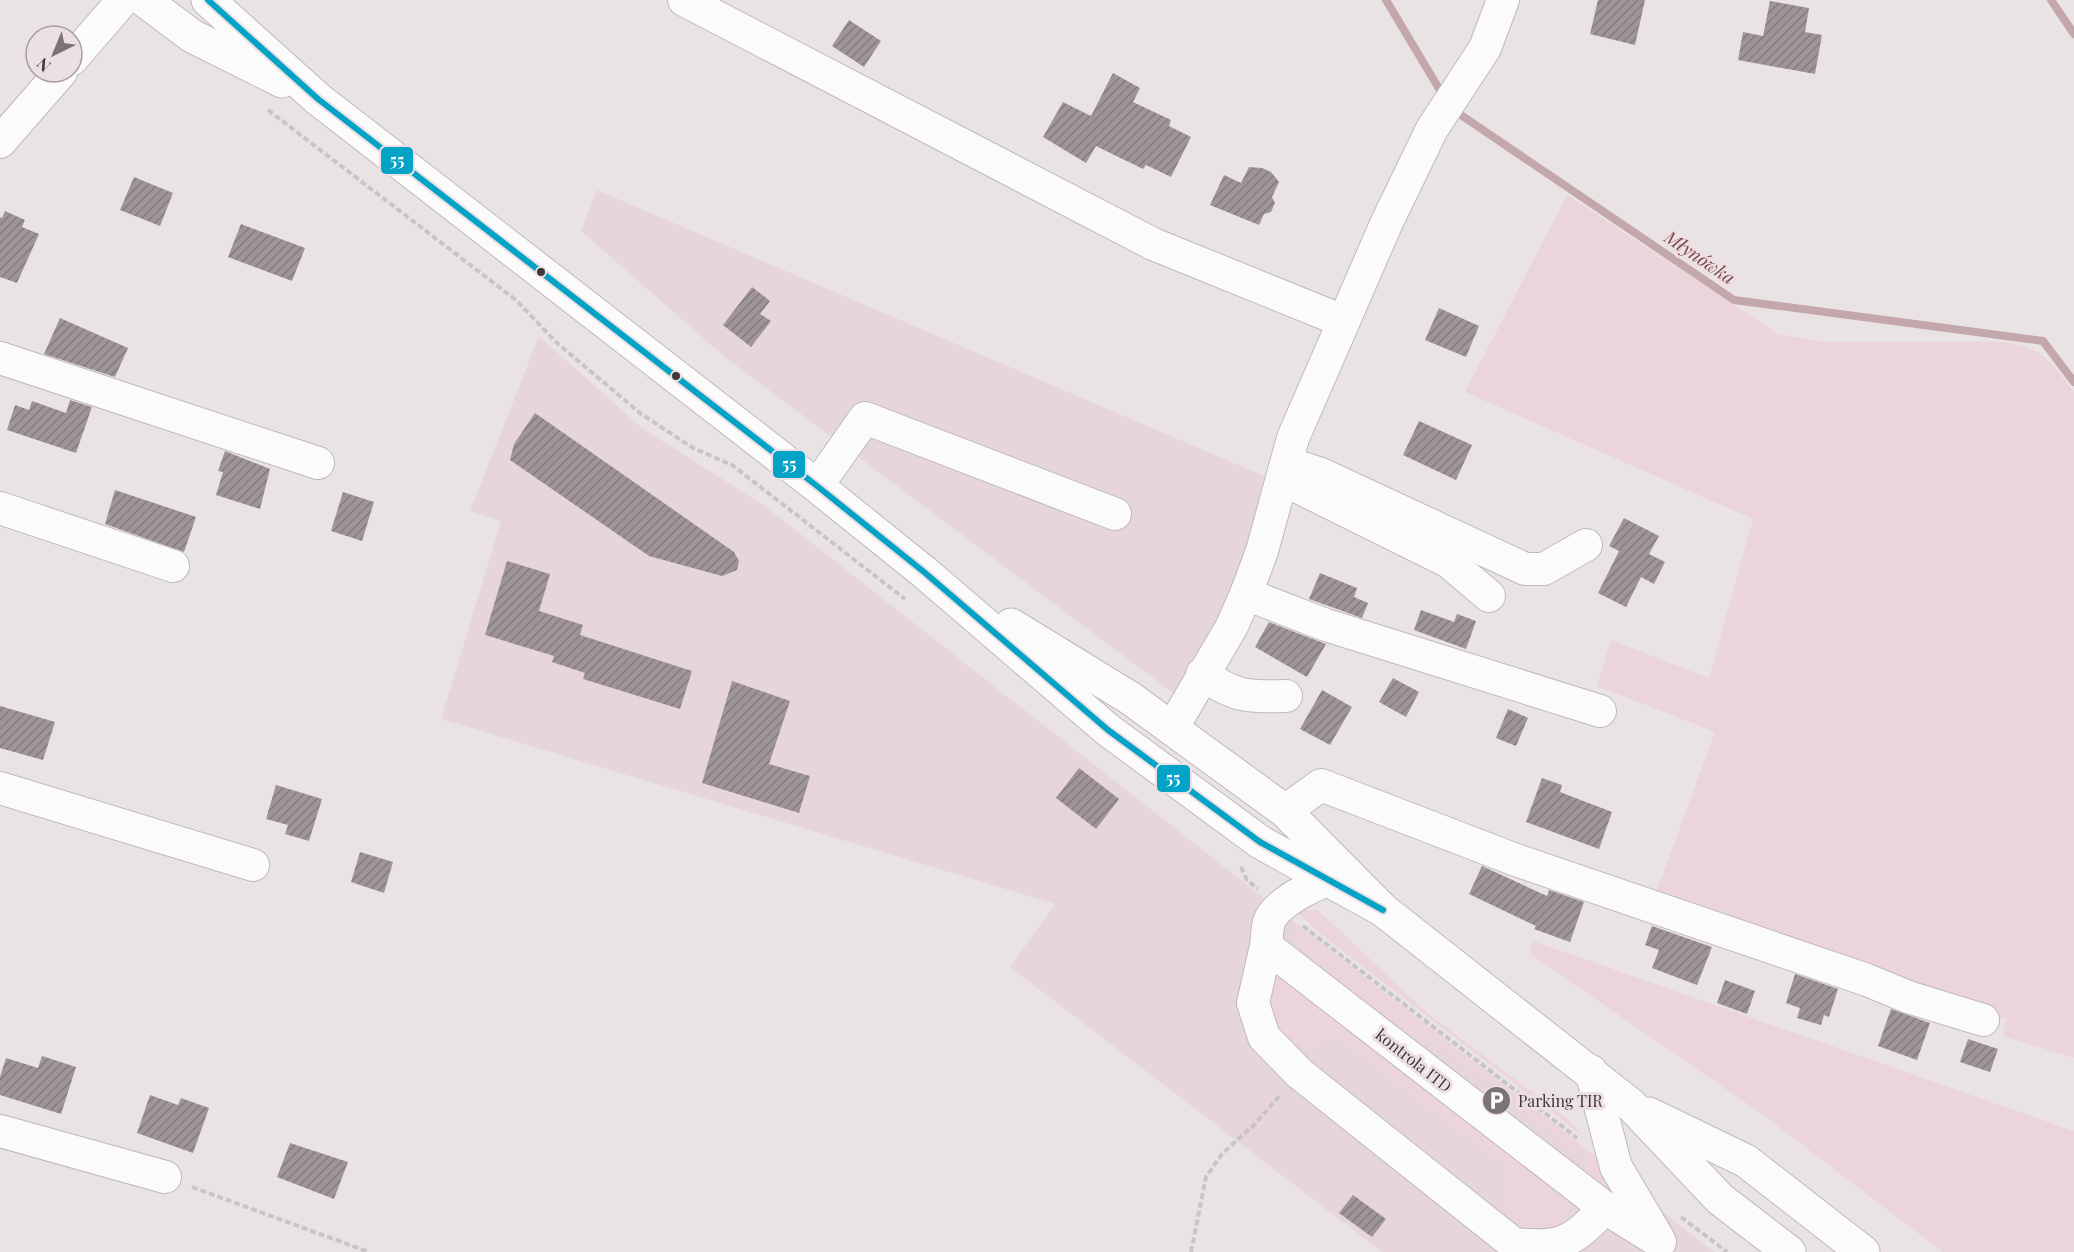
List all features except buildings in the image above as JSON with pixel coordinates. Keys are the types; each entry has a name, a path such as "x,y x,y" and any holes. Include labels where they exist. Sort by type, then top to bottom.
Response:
{"main road":[{"path":"144,0 192,36 318,99"},
{"path":"208,0 318,99 817,486 924,572 1108,729 1260,842 1337,876 1591,1071 1631,1105 1720,1199 1789,1252"},
{"path":"924,572 1130,698 1173,727 1285,811 1337,876"},
{"path":"1631,1105 1746,1161 1852,1247"}],"street":[{"path":"84,45 123,0"},
{"path":"684,0 1153,244 1343,321"},
{"path":"1173,727 1232,626 1246,594 1262,551 1293,438 1343,321 1432,129 1466,81 1485,48 1503,0"},
{"path":"0,142 50,84"},
{"path":"0,358 318,463"},
{"path":"817,486 865,418 1116,514"},
{"path":"1284,471 1321,474 1525,569 1544,569 1586,544"},
{"path":"1284,471 1449,562 1489,596"},
{"path":"0,508 172,566"},
{"path":"1246,594 1326,625 1600,711"},
{"path":"1202,674 1221,688 1246,697 1286,696"},
{"path":"1285,811 1321,785 1516,860 1867,980 1908,997 1983,1020"},
{"path":"0,788 253,865"},
{"path":"1337,876 1279,907 1269,921 1253,1003 1264,1037 1299,1073 1514,1244 1545,1247 1579,1235 1605,1208"},
{"name":"kontrola ITD","path":"1266,945 1605,1208 1666,1247"},
{"path":"1591,1071 1616,1167 1666,1247"},
{"path":"0,1131 165,1177"}],"path":[{"path":"265,107 516,300 557,343 640,413 693,448 732,465 912,604"},
{"path":"1236,859 1247,880 1279,907 1408,1010 1616,1167"},
{"path":"1191,1252 1206,1178 1214,1165 1255,1124 1299,1073"},
{"path":"165,1177 369,1252"},
{"path":"1671,1210 1727,1252"}],"shaded area":[{"path":"597,190 1271,479 1192,707 726,358 581,231"},
{"path":"1567,195 1778,334 1825,342 2003,342 2037,352 2051,364 2074,392 2074,1058 2003,1036 2006,1020 1656,893 1715,732 1597,686 1611,640 1709,678 1753,519 1465,392"},
{"path":"539,336 643,429 765,506 1714,1252 1382,1252 1010,967 1055,904 441,719 501,521 470,511"},
{"path":"1318,910 1426,1012 1566,1118 1584,1137 1318,932 1297,912"},
{"path":"1294,922 1601,1160 1612,1187 1609,1194 1589,1181 1585,1157 1434,1042 1401,1034 1313,960 1294,938"},
{"path":"1533,941 2074,1131 2074,1252 1943,1252 1759,1112 1530,954"},
{"path":"1279,979 1293,981 1337,1023 1563,1197 1567,1212 1565,1221 1560,1227 1539,1229 1505,1219 1502,1188 1511,1170 1338,1038 1299,1047 1289,1040 1277,1027 1271,1013 1270,983"}],"waterway":[{"name":"Młynówka","path":"1386,0 1444,97"},
{"path":"2051,0 2074,34"},
{"name":"Młynówka","path":"1452,107 1734,300 2043,341 2074,382"}],"transit line":[{"name":"55","path":"208,0 318,99 817,486 924,572 1108,730 1260,842 1383,910"}],"place":[{"name":"Parking TIR","path":"1497,1100"}]}
